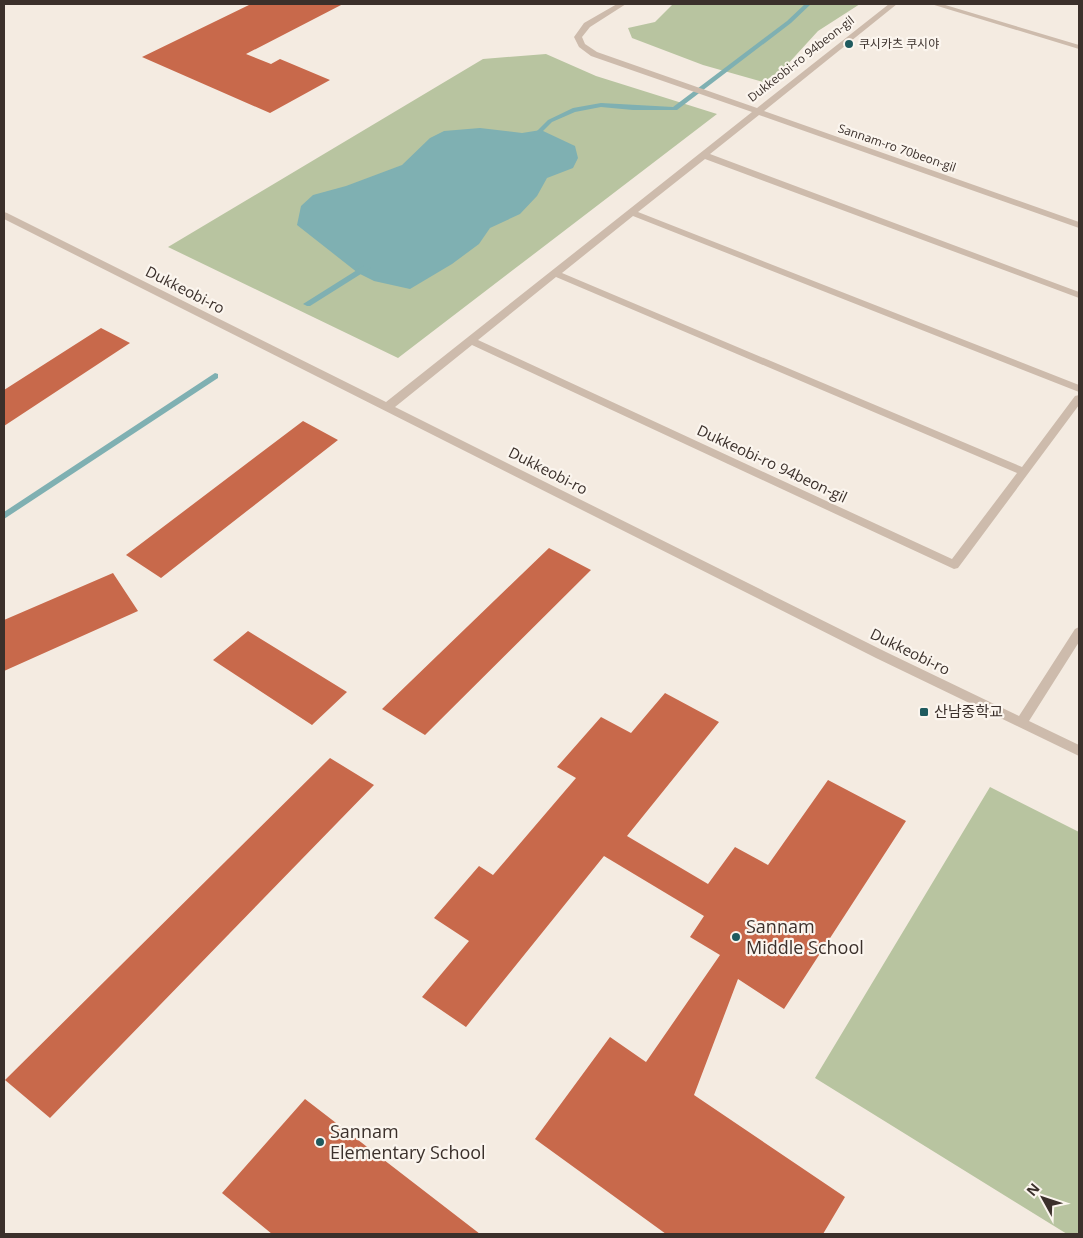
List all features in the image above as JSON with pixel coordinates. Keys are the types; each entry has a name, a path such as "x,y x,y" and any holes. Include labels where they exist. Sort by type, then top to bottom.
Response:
{"street":[{"name":"Sannam-ro 70beon-gil","path":"622,4 587,25 578,37 582,45 594,54 1079,225"},
{"name":"Dukkeobi-ro 94beon-gil","path":"386,408 893,4"},
{"path":"935,4 1079,47"},
{"path":"703,155 1079,295"},
{"path":"631,212 1079,389"},
{"name":"Dukkeobi-ro","path":"4,215 386,408 1079,752"},
{"path":"554,273 1024,472"},
{"name":"Dukkeobi-ro 94beon-gil","path":"471,340 954,565 1079,398"},
{"path":"1021,723 1079,632"}],"green space":[{"path":"673,4 860,4 818,31 786,66 767,83 703,65 632,38 628,28 655,22"},
{"path":"546,54 596,76 717,114 398,358 168,247 483,59"},
{"path":"990,787 1079,832 1079,1234 1067,1234 815,1078"}],"water":[{"path":"480,128 522,133 541,130 575,146 578,158 573,168 547,178 537,196 520,214 490,228 479,244 452,264 410,289 374,281 358,273 297,225 301,206 313,195 346,186 402,165 430,138 444,131"}],"building":[{"path":"251,4 343,4 246,54 271,64 280,59 330,80 270,113 142,57"},
{"path":"101,328 130,343 4,426 4,390"},
{"path":"303,421 338,440 161,578 126,555"},
{"path":"549,548 591,570 425,735 382,709"},
{"path":"113,573 138,611 4,671 4,620"},
{"path":"248,631 347,692 312,725 213,660"},
{"path":"665,693 719,722 627,836 708,884 735,847 768,865 828,780 906,821 784,1009 738,979 694,1095 845,1197 823,1234 666,1234 535,1139 610,1037 646,1062 720,955 690,937 704,916 604,856 466,1027 422,997 469,941 434,918 479,866 493,875 576,778 557,767 601,717 631,733"},
{"path":"330,758 374,785 50,1118 5,1080"},
{"path":"305,1099 480,1234 272,1234 222,1193"}],"waterway":[{"path":"532,139 550,121 573,110 601,105 675,109 789,22 808,4"},
{"path":"307,304 368,267"},
{"path":"4,516 215,376"}],"place":[{"name":"쿠시카츠 쿠시야","path":"849,44"},
{"name":"산남중학교","path":"924,712"},
{"name":"Sannam Middle School","path":"736,937"},
{"name":"Sannam Elementary School","path":"320,1142"}]}
